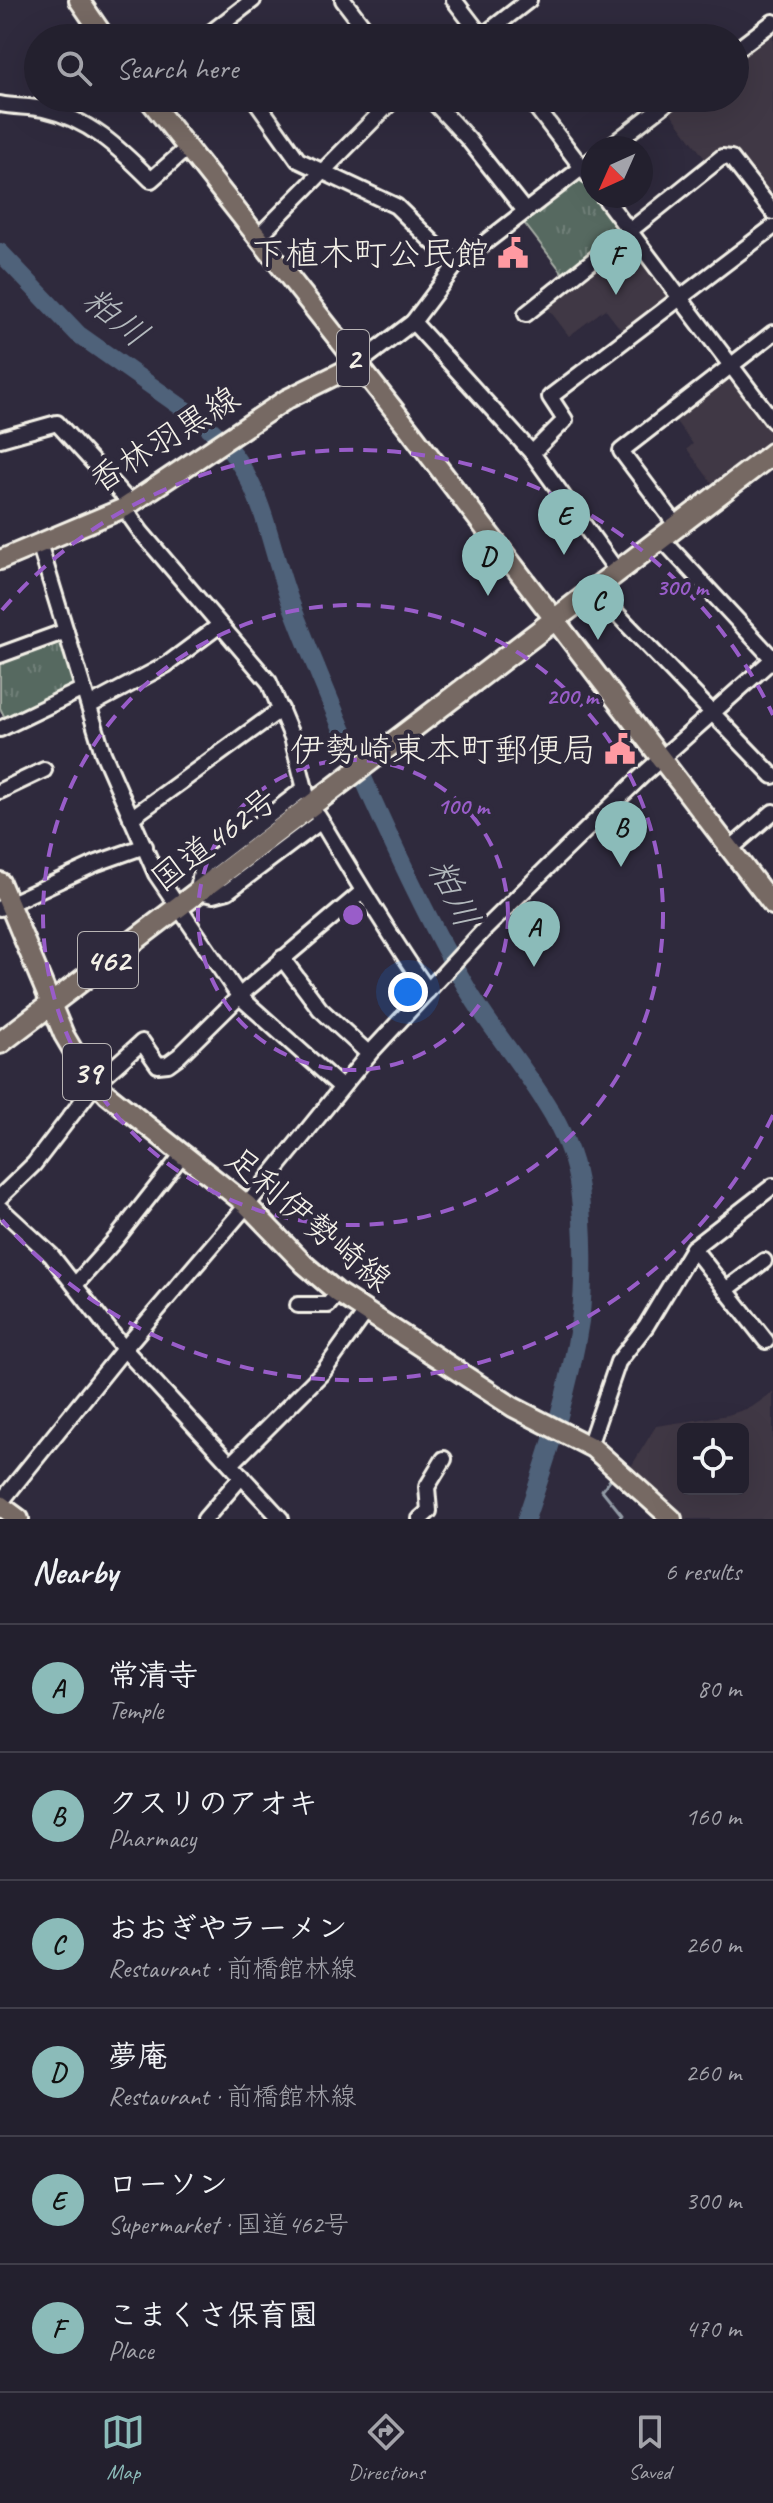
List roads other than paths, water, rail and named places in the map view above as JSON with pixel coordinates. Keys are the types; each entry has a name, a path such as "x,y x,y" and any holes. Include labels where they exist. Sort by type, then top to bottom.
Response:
{"highway":[{"name":"国道462号","path":"0,1043 773,453"}],"main road":[{"path":"79,0 95,24"},
{"name":"2","path":"158,112 358,364 773,905"},
{"name":"香林羽黒線","path":"0,560 128,506 287,399 358,364"},
{"name":"足利伊勢崎線","path":"0,882 4,905 70,1046 96,1083 119,1105 247,1205 304,1264 338,1293 516,1409 588,1445 672,1519"},
{"path":"0,1504 19,1519"}],"street":[{"path":"224,24 253,0"},
{"path":"343,0 361,24"},
{"path":"454,0 472,24"},
{"path":"499,24 529,0"},
{"path":"749,40 773,22"},
{"path":"0,104 24,107"},
{"path":"51,112 90,126 122,151 151,180 186,149"},
{"path":"264,112 298,160 396,206 456,265"},
{"path":"257,238 381,112"},
{"path":"443,112 525,211"},
{"path":"541,112 581,157"},
{"path":"624,136 655,112"},
{"path":"526,314 722,157 731,158 773,212"},
{"path":"358,364 413,322 456,265 581,169"},
{"path":"612,208 773,421"},
{"path":"532,453 565,420 550,397 773,227"},
{"path":"413,322 532,453 617,571"},
{"path":"0,1504 369,1054 484,930 646,772 773,659 669,532 621,451 773,333"},
{"path":"0,439 57,423 128,506 141,532 269,682 281,709 295,746 306,790 206,864 201,870 198,892 220,894 319,819 362,892 430,989"},
{"path":"39,543 110,773 156,874 239,996 341,1087"},
{"path":"593,589 773,776"},
{"path":"89,706 166,665 220,625"},
{"path":"0,655 66,631"},
{"path":"0,729 83,689"},
{"path":"131,818 281,709"},
{"path":"0,791 44,770"},
{"path":"730,849 773,812"},
{"path":"4,905 114,856 145,846"},
{"path":"0,1197 34,1164 96,1083 142,1042 158,1065 168,1064 239,996 362,892"},
{"path":"282,958 320,1009 369,1054"},
{"path":"75,1285 116,1239 182,1155"},
{"path":"588,1445 618,1362 646,1326 693,1248 773,1186"},
{"path":"0,1208 51,1255 124,1349 281,1519"},
{"path":"693,1248 766,1341"},
{"path":"726,1290 764,1261"},
{"path":"298,1305 328,1305 338,1293"},
{"path":"231,1464 323,1372 366,1312"},
{"path":"420,1519 429,1511 427,1487 444,1459"},
{"path":"205,1519 242,1476"}],"waterway":[{"name":"粕川","path":"0,252 78,334 201,421 238,461 259,504 290,601 319,675 404,868 465,985 532,1082 562,1133 573,1160 579,1189 582,1306 564,1396 526,1519"},
{"path":"613,1476 602,1490 622,1515 618,1519"}],"place":[{"name":"下植木町公民館","path":"513,253"},
{"name":"こまくさ保育園","path":"616,295"},
{"name":"ローソン","path":"564,555"},
{"name":"夢庵","path":"488,596"},
{"name":"おおぎやラーメン","path":"598,640"},
{"name":"伊勢崎東本町郵便局","path":"620,749"},
{"name":"クスリのアオキ","path":"621,867"},
{"name":"常清寺","path":"534,967"}]}
